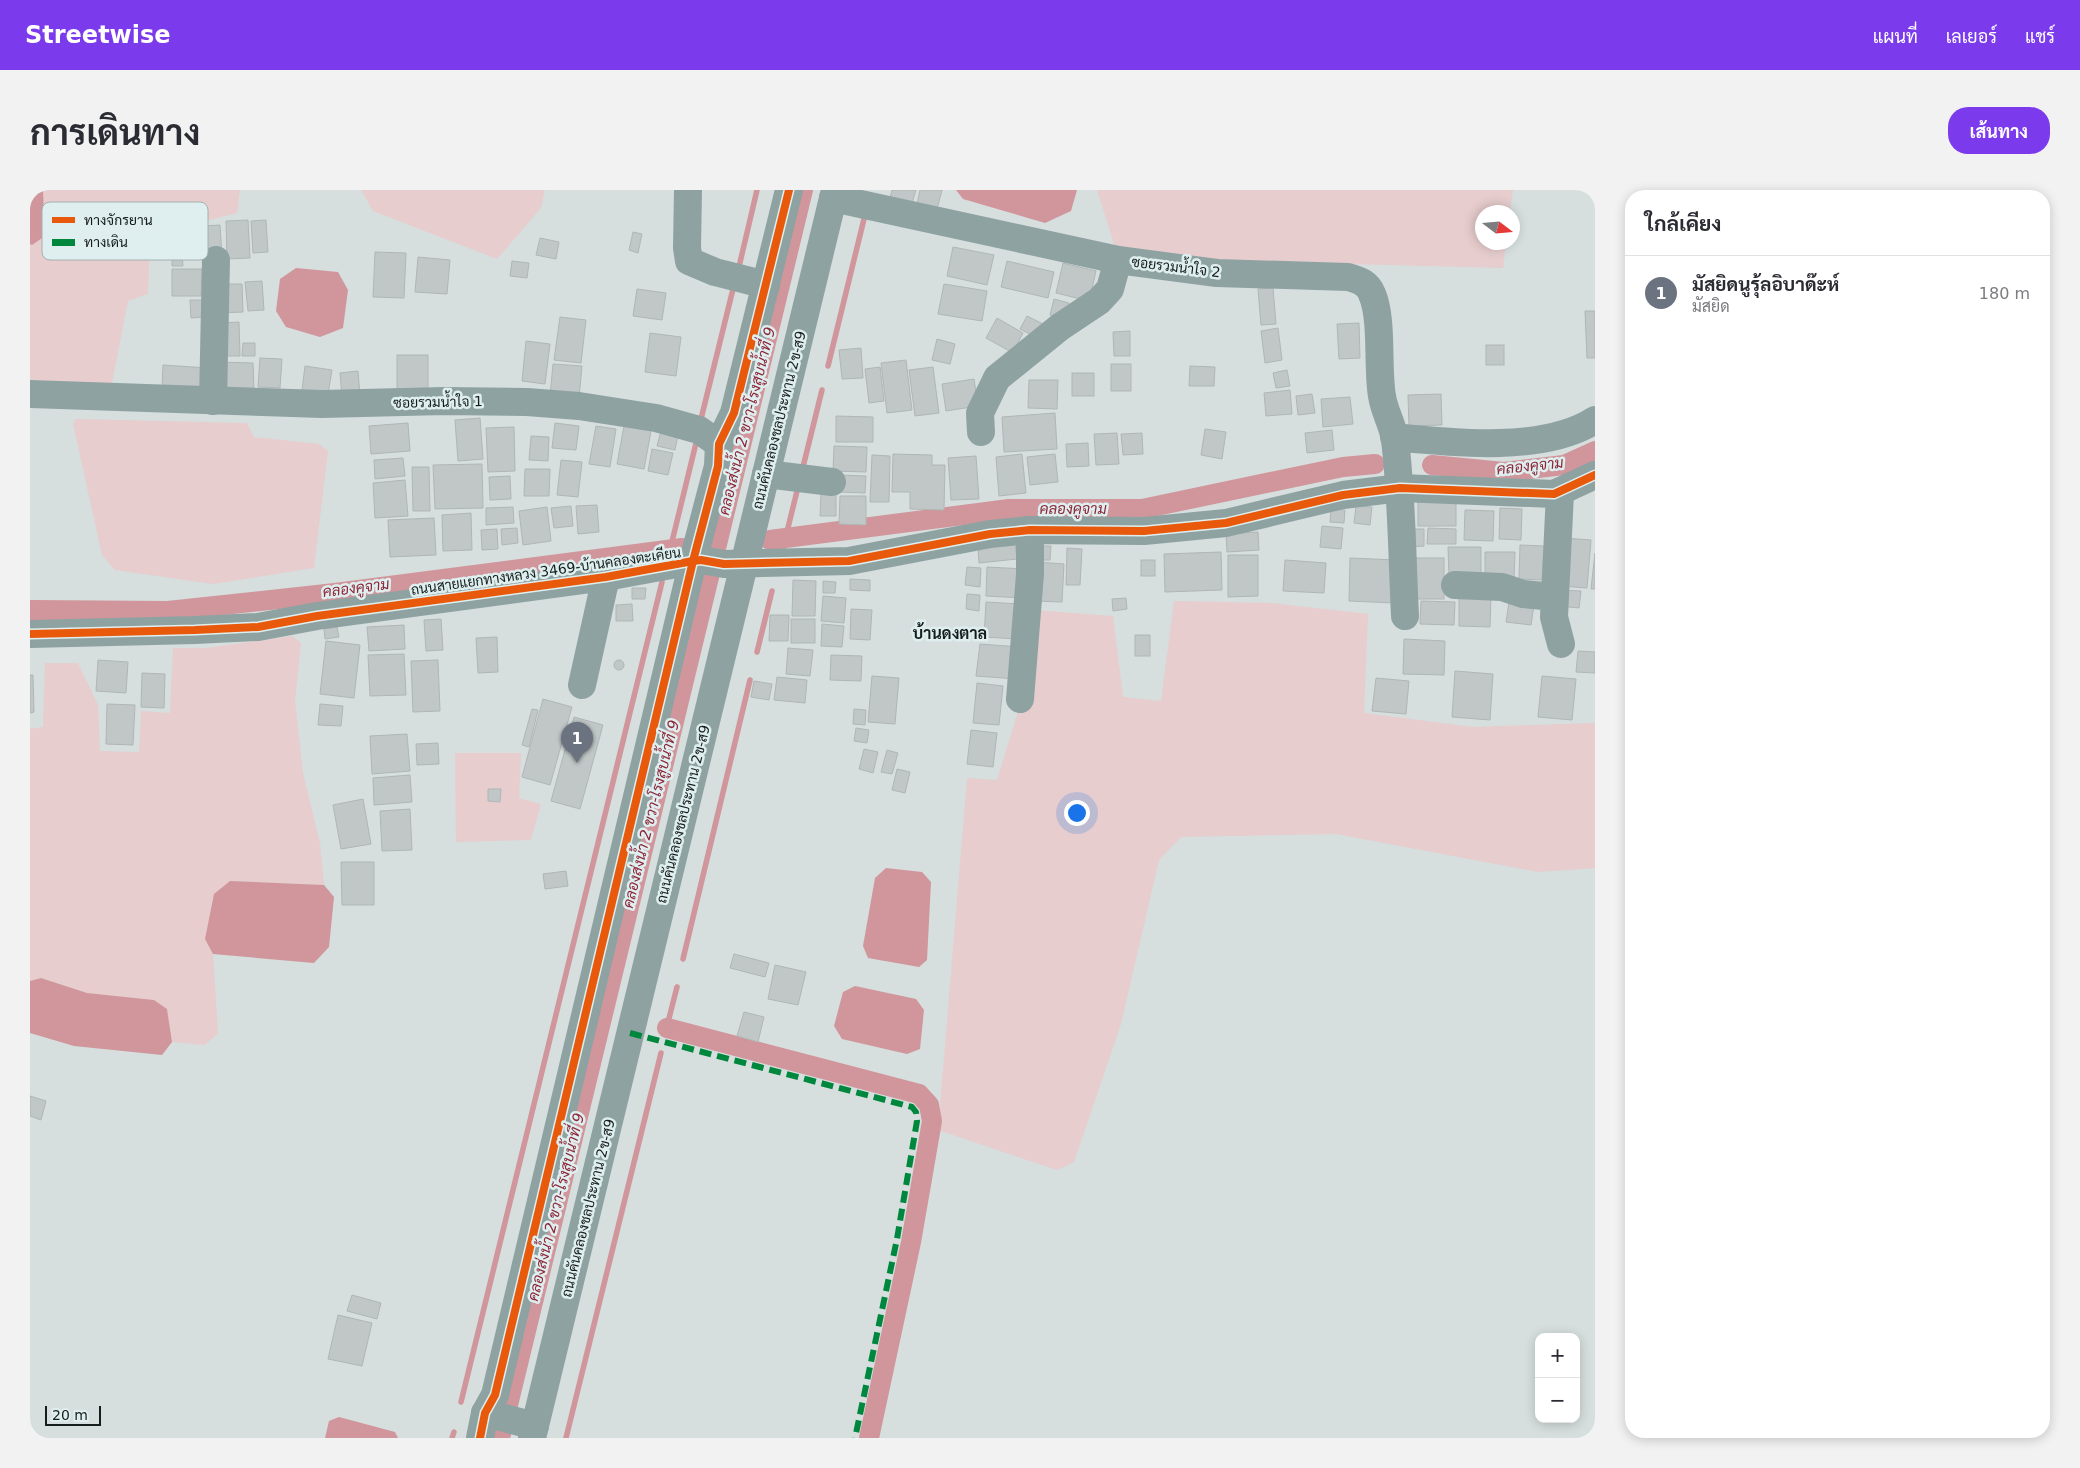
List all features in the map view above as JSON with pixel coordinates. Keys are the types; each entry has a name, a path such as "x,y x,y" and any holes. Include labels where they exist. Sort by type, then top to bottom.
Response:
{"street":[{"path":"688,190 689,261 715,272 766,285"},
{"path":"530,1429 487,1422 716,562 719,444 734,413 789,190"},
{"name":"ซอยรวมน้ำใจ 2","path":"834,194 1118,260 1217,273 1348,277 1361,281 1373,295 1382,397 1394,437 1400,488 1399,512 1405,616"},
{"name":"ถนนคันคลองชลประทาน 2ข-ส9","path":"530,1429 716,562 766,474 834,194"},
{"path":"213,401 216,260"},
{"path":"982,432 980,413 997,378 1060,327 1099,301 1110,289 1118,260"},
{"name":"ซอยรวมน้ำใจ 1","path":"30,394 322,404 472,400 527,402 579,406 656,418 699,430 719,444"},
{"path":"1394,437 1449,442 1533,442 1583,428 1595,420"},
{"path":"766,474 832,482"},
{"name":"ถนนสายแยกทางหลวง 3469-บ้านคลองตะเคียน","path":"30,634 258,627 317,616 716,562 850,561 990,534 1030,530 1144,531 1226,523 1343,495 1400,488 1554,494 1595,474"},
{"path":"1560,492 1554,617 1561,644"},
{"path":"1020,699 1029,584 1030,530"},
{"path":"582,685 606,577"},
{"path":"1455,585 1502,587 1523,594 1554,597"}],"shaded area":[{"path":"30,190 43,190 42,238 32,245 30,244"},
{"path":"43,190 240,190 237,213 208,220 208,202 44,202"},
{"path":"361,190 545,190 541,208 497,259 373,211"},
{"path":"956,190 1077,190 1071,211 1045,223 963,199"},
{"path":"1097,190 1513,190 1511,205 1475,205 1475,250 1505,250 1503,268 1186,260 1115,247"},
{"path":"42,238 42,260 149,260 148,294 128,301 111,388 30,396 30,244"},
{"path":"296,268 338,272 348,290 343,328 320,337 286,327 276,311 280,279"},
{"path":"76,419 247,423 254,437 319,444 328,451 314,568 213,584 115,570 102,555 73,424"},
{"path":"1174,601 1272,603 1368,614 1364,713 1473,727 1595,723 1595,868 1538,872 1336,834 1181,837 1159,860 1121,1024 1074,1162 1057,1170 938,1130 967,778 997,780 1026,686 1035,610 1113,616 1123,697 1161,701"},
{"path":"292,636 301,643 295,702 303,773 320,843 324,885 230,881 205,939 213,954 218,1034 204,1045 172,1042 167,1009 154,1000 87,993 41,978 30,981 30,729 43,727 45,663 78,663 98,705 100,751 139,752 141,711 170,713 173,648 206,648"},
{"path":"455,753 521,753 519,798 541,804 531,840 456,842"},
{"path":"886,868 922,872 931,882 927,960 919,967 868,958 863,946 875,878"},
{"path":"230,881 324,885 334,897 329,947 314,963 213,954 205,939 214,894"},
{"path":"41,978 87,993 154,1000 167,1009 172,1042 162,1055 74,1046 30,1033 30,981"},
{"path":"855,986 916,999 924,1010 920,1049 907,1054 842,1039 834,1026 843,992"},
{"path":"339,1417 395,1432 398,1438 325,1438 329,1421"}],"building":[{"path":"892,190 916,190 912,203 890,198"},
{"path":"920,190 942,190 937,209 917,204"},
{"path":"248,220 250,258 227,259 226,221"},
{"path":"266,220 268,252 253,253 251,221"},
{"path":"220,225 222,256 208,257 208,226"},
{"path":"633,232 642,234 638,253 629,250"},
{"path":"540,238 559,242 556,259 536,255"},
{"path":"953,247 994,255 987,285 947,276"},
{"path":"375,252 406,253 404,298 373,297"},
{"path":"418,257 450,260 447,294 415,292"},
{"path":"172,260 182,260 183,266 172,266"},
{"path":"512,261 529,263 527,278 510,276"},
{"path":"1007,261 1054,272 1048,298 1001,287"},
{"path":"1063,263 1096,271 1089,301 1056,293"},
{"path":"172,269 202,269 201,296 172,296"},
{"path":"262,281 264,310 248,311 245,282"},
{"path":"220,284 242,284 243,312 219,313"},
{"path":"944,284 987,291 982,321 938,314"},
{"path":"1273,288 1276,324 1261,325 1258,289"},
{"path":"637,289 666,293 662,320 633,316"},
{"path":"1054,299 1069,303 1065,319 1050,315"},
{"path":"190,300 202,300 203,317 191,318"},
{"path":"1585,311 1595,311 1595,358 1587,358"},
{"path":"1027,316 1043,324 1036,337 1020,329"},
{"path":"560,317 586,320 581,363 554,360"},
{"path":"997,318 1023,333 1013,353 986,338"},
{"path":"239,322 240,356 219,356 219,323"},
{"path":"1359,323 1360,358 1339,359 1337,324"},
{"path":"1278,328 1282,360 1265,363 1261,331"},
{"path":"1130,331 1130,356 1114,356 1113,332"},
{"path":"650,333 681,337 676,376 645,372"},
{"path":"937,339 955,344 950,364 932,360"},
{"path":"526,341 550,344 545,384 522,381"},
{"path":"243,343 255,343 255,356 242,356"},
{"path":"1486,345 1504,345 1504,365 1486,365"},
{"path":"861,348 863,378 842,379 839,350"},
{"path":"397,355 428,355 428,392 397,392"},
{"path":"260,358 282,359 280,388 258,387"},
{"path":"906,360 912,410 887,413 881,363"},
{"path":"218,362 253,363 254,391 218,393"},
{"path":"553,364 582,366 579,398 550,396"},
{"path":"1111,364 1131,364 1131,391 1111,391"},
{"path":"163,365 208,368 206,391 162,388"},
{"path":"305,366 332,370 328,394 302,390"},
{"path":"1190,366 1215,367 1214,386 1189,386"},
{"path":"880,367 884,401 869,403 865,369"},
{"path":"933,367 939,413 915,416 909,370"},
{"path":"1287,370 1290,386 1276,388 1273,373"},
{"path":"358,371 360,395 342,397 340,373"},
{"path":"1072,373 1094,373 1094,396 1072,396"},
{"path":"974,379 978,406 946,411 942,384"},
{"path":"1029,380 1058,380 1057,409 1028,408"},
{"path":"1290,390 1292,414 1266,416 1264,393"},
{"path":"1312,394 1315,413 1298,415 1296,396"},
{"path":"1441,394 1442,425 1409,426 1408,395"},
{"path":"1350,397 1353,424 1323,427 1321,399"},
{"path":"1055,413 1057,449 1004,452 1002,417"},
{"path":"836,416 873,417 873,442 836,442"},
{"path":"480,418 483,459 458,461 455,420"},
{"path":"408,423 410,451 371,454 369,426"},
{"path":"555,423 579,426 576,450 552,448"},
{"path":"596,426 616,429 610,467 589,464"},
{"path":"624,426 651,431 644,469 617,464"},
{"path":"514,427 515,471 488,472 486,428"},
{"path":"1205,429 1226,432 1222,459 1201,455"},
{"path":"1332,430 1334,450 1307,453 1305,433"},
{"path":"661,431 678,435 675,450 657,446"},
{"path":"1117,433 1119,464 1096,465 1094,434"},
{"path":"1142,433 1143,454 1123,455 1121,434"},
{"path":"531,436 549,437 548,461 529,460"},
{"path":"1088,443 1089,466 1067,467 1066,444"},
{"path":"834,446 867,447 866,472 833,471"},
{"path":"652,449 673,453 668,475 648,471"},
{"path":"893,454 932,455 932,465 945,465 944,510 910,509 910,492 892,492"},
{"path":"1022,454 1026,493 999,496 996,457"},
{"path":"1055,454 1058,482 1030,485 1027,457"},
{"path":"872,455 890,456 889,502 870,502"},
{"path":"976,456 979,499 951,500 948,458"},
{"path":"403,458 405,476 375,479 374,460"},
{"path":"561,460 582,462 578,497 557,495"},
{"path":"482,464 483,508 435,509 433,465"},
{"path":"412,467 429,467 430,511 413,511"},
{"path":"525,469 550,469 549,496 524,496"},
{"path":"839,475 866,476 865,493 839,492"},
{"path":"510,476 511,499 490,500 489,477"},
{"path":"405,480 408,516 375,518 373,483"},
{"path":"821,494 836,495 836,516 820,516"},
{"path":"840,496 866,496 866,525 839,524"},
{"path":"1418,501 1456,501 1456,526 1418,526"},
{"path":"597,505 599,532 578,534 576,506"},
{"path":"571,506 573,526 554,528 551,508"},
{"path":"1356,506 1372,507 1370,525 1354,523"},
{"path":"513,507 514,523 486,525 486,508"},
{"path":"547,507 551,541 523,545 519,511"},
{"path":"1500,508 1522,509 1521,540 1499,539"},
{"path":"1331,509 1345,510 1344,523 1330,522"},
{"path":"1465,510 1494,511 1493,541 1464,540"},
{"path":"471,513 472,550 443,551 442,515"},
{"path":"434,518 436,555 390,557 388,520"},
{"path":"1322,526 1343,528 1341,549 1320,547"},
{"path":"517,528 518,543 502,545 501,529"},
{"path":"1428,528 1456,529 1456,544 1427,544"},
{"path":"497,529 498,549 482,550 481,530"},
{"path":"1407,529 1424,529 1424,546 1408,547"},
{"path":"1258,532 1259,550 1227,552 1226,534"},
{"path":"1564,538 1591,540 1587,588 1560,586"},
{"path":"1015,544 1017,559 979,563 978,548"},
{"path":"1520,545 1544,546 1542,580 1519,579"},
{"path":"1037,546 1051,546 1050,560 1036,560"},
{"path":"1448,547 1481,547 1481,573 1449,576"},
{"path":"1067,548 1082,549 1080,585 1066,585"},
{"path":"1221,552 1222,590 1165,592 1164,554"},
{"path":"1485,552 1515,552 1514,580 1485,579"},
{"path":"1595,553 1595,589 1591,589"},
{"path":"1228,555 1258,555 1258,596 1228,597"},
{"path":"1350,558 1396,560 1395,603 1349,601"},
{"path":"1416,558 1444,558 1444,599 1416,599"},
{"path":"1141,560 1155,560 1155,576 1141,576"},
{"path":"1285,560 1326,563 1324,593 1283,591"},
{"path":"1036,562 1064,564 1062,602 1034,601"},
{"path":"967,567 981,568 980,587 965,585"},
{"path":"987,567 1025,569 1023,598 986,596"},
{"path":"850,579 870,580 870,591 850,590"},
{"path":"793,580 816,581 815,616 792,616"},
{"path":"823,581 836,582 835,593 823,593"},
{"path":"632,588 646,588 645,599 632,599"},
{"path":"1560,590 1581,591 1579,608 1559,606"},
{"path":"967,594 980,595 979,611 966,609"},
{"path":"1459,595 1491,596 1490,627 1459,626"},
{"path":"823,596 846,598 844,623 821,621"},
{"path":"1126,598 1127,609 1113,611 1112,599"},
{"path":"1421,601 1455,602 1454,625 1420,624"},
{"path":"986,602 1020,604 1018,639 984,637"},
{"path":"1509,602 1534,605 1531,625 1506,622"},
{"path":"632,604 633,621 616,621 616,605"},
{"path":"851,609 872,610 870,640 850,639"},
{"path":"770,615 789,615 788,641 769,641"},
{"path":"441,619 443,650 426,651 424,620"},
{"path":"791,619 815,619 815,643 791,643"},
{"path":"822,624 844,626 842,647 821,646"},
{"path":"404,625 405,649 369,651 367,627"},
{"path":"337,627 339,637 325,639 324,629"},
{"path":"1135,635 1150,635 1150,656 1135,656"},
{"path":"497,637 498,672 478,673 476,638"},
{"path":"1404,639 1445,641 1444,675 1403,674"},
{"path":"326,641 360,645 354,698 320,694"},
{"path":"980,644 1020,647 1017,679 976,676"},
{"path":"788,648 813,650 810,676 786,674"},
{"path":"1578,651 1595,652 1595,673 1576,672"},
{"path":"404,654 406,695 370,696 368,655"},
{"path":"831,655 862,656 861,681 830,680"},
{"path":"98,660 128,662 126,693 96,691"},
{"path":"438,660 440,711 413,712 411,661"},
{"path":"617,660 621,660 624,665 623,669 617,670 614,667 614,663"},
{"path":"1455,671 1493,674 1490,720 1452,717"},
{"path":"142,673 165,674 164,708 141,707"},
{"path":"30,675 33,675 34,712 30,713"},
{"path":"872,676 899,678 895,724 868,722"},
{"path":"1542,676 1576,679 1572,720 1538,717"},
{"path":"777,677 807,680 805,703 774,700"},
{"path":"1376,678 1409,681 1406,714 1372,711"},
{"path":"754,681 772,684 769,700 751,697"},
{"path":"977,683 1003,686 999,725 973,723"},
{"path":"543,699 572,707 550,785 522,777"},
{"path":"107,704 135,705 133,745 106,744"},
{"path":"320,704 343,706 341,726 318,725"},
{"path":"532,709 538,710 529,747 522,745"},
{"path":"854,709 866,710 865,725 853,724"},
{"path":"574,717 603,725 580,809 551,801"},
{"path":"856,728 869,730 867,743 854,741"},
{"path":"971,730 997,733 993,767 967,764"},
{"path":"407,734 410,771 372,774 370,736"},
{"path":"438,743 439,764 417,765 416,744"},
{"path":"864,749 878,752 873,773 859,769"},
{"path":"887,750 898,753 892,774 881,772"},
{"path":"897,769 910,772 905,793 892,790"},
{"path":"410,775 412,802 374,805 373,778"},
{"path":"488,789 501,789 500,802 488,801"},
{"path":"363,799 371,844 341,849 333,805"},
{"path":"410,809 412,850 382,851 380,811"},
{"path":"341,862 374,862 374,905 342,905"},
{"path":"566,871 568,886 545,889 543,874"},
{"path":"734,954 769,963 765,977 730,968"},
{"path":"775,965 806,972 798,1005 768,999"},
{"path":"744,1012 764,1017 758,1042 737,1036"},
{"path":"30,1096 46,1101 41,1120 30,1116"},
{"path":"352,1295 381,1303 377,1319 347,1311"},
{"path":"338,1315 372,1323 362,1366 328,1359"}],"waterway":[{"path":"738,271 757,190"},
{"name":"คลองส่งน้ำ 2 ขวา-โรงสูบน้ำที่ 9","path":"500,1438 803,190"},
{"path":"828,366 864,219"},
{"path":"700,423 734,285"},
{"path":"802,471 822,390"},
{"path":"668,558 697,439"},
{"name":"คลองคูจาม","path":"1432,465 1504,472 1564,465 1595,451"},
{"name":"คลองคูจาม","path":"770,540 1009,509 1142,509 1343,467 1375,464"},
{"path":"781,556 798,487"},
{"name":"คลองคูจาม","path":"30,610 168,611 335,593 682,548"},
{"path":"461,1402 662,582"},
{"path":"757,652 772,591"},
{"path":"683,959 750,680"},
{"path":"666,1030 677,987"},
{"path":"667,1028 919,1094 929,1105 932,1121 911,1242 869,1438"},
{"path":"566,1438 661,1053"},
{"path":"452,1438 454,1432"}],"marked path":[{"path":"630,1033 912,1107 916,1112 917,1121 897,1239 855,1438"}],"cycle path":[{"path":"480,1438 485,1413 495,1395 693,561 718,466 719,444 734,413 789,190"},
{"path":"30,634 258,627 317,616 606,577 701,560 724,564 849,561 990,534 1030,530 1144,531 1226,523 1343,495 1400,488 1554,494 1595,475"}],"place":[{"name":"มัสยิดนูรุ้ลอิบาด๊ะห์","path":"577,763"}],"district":[{"name":"บ้านดงตาล","path":"950,633"}]}
